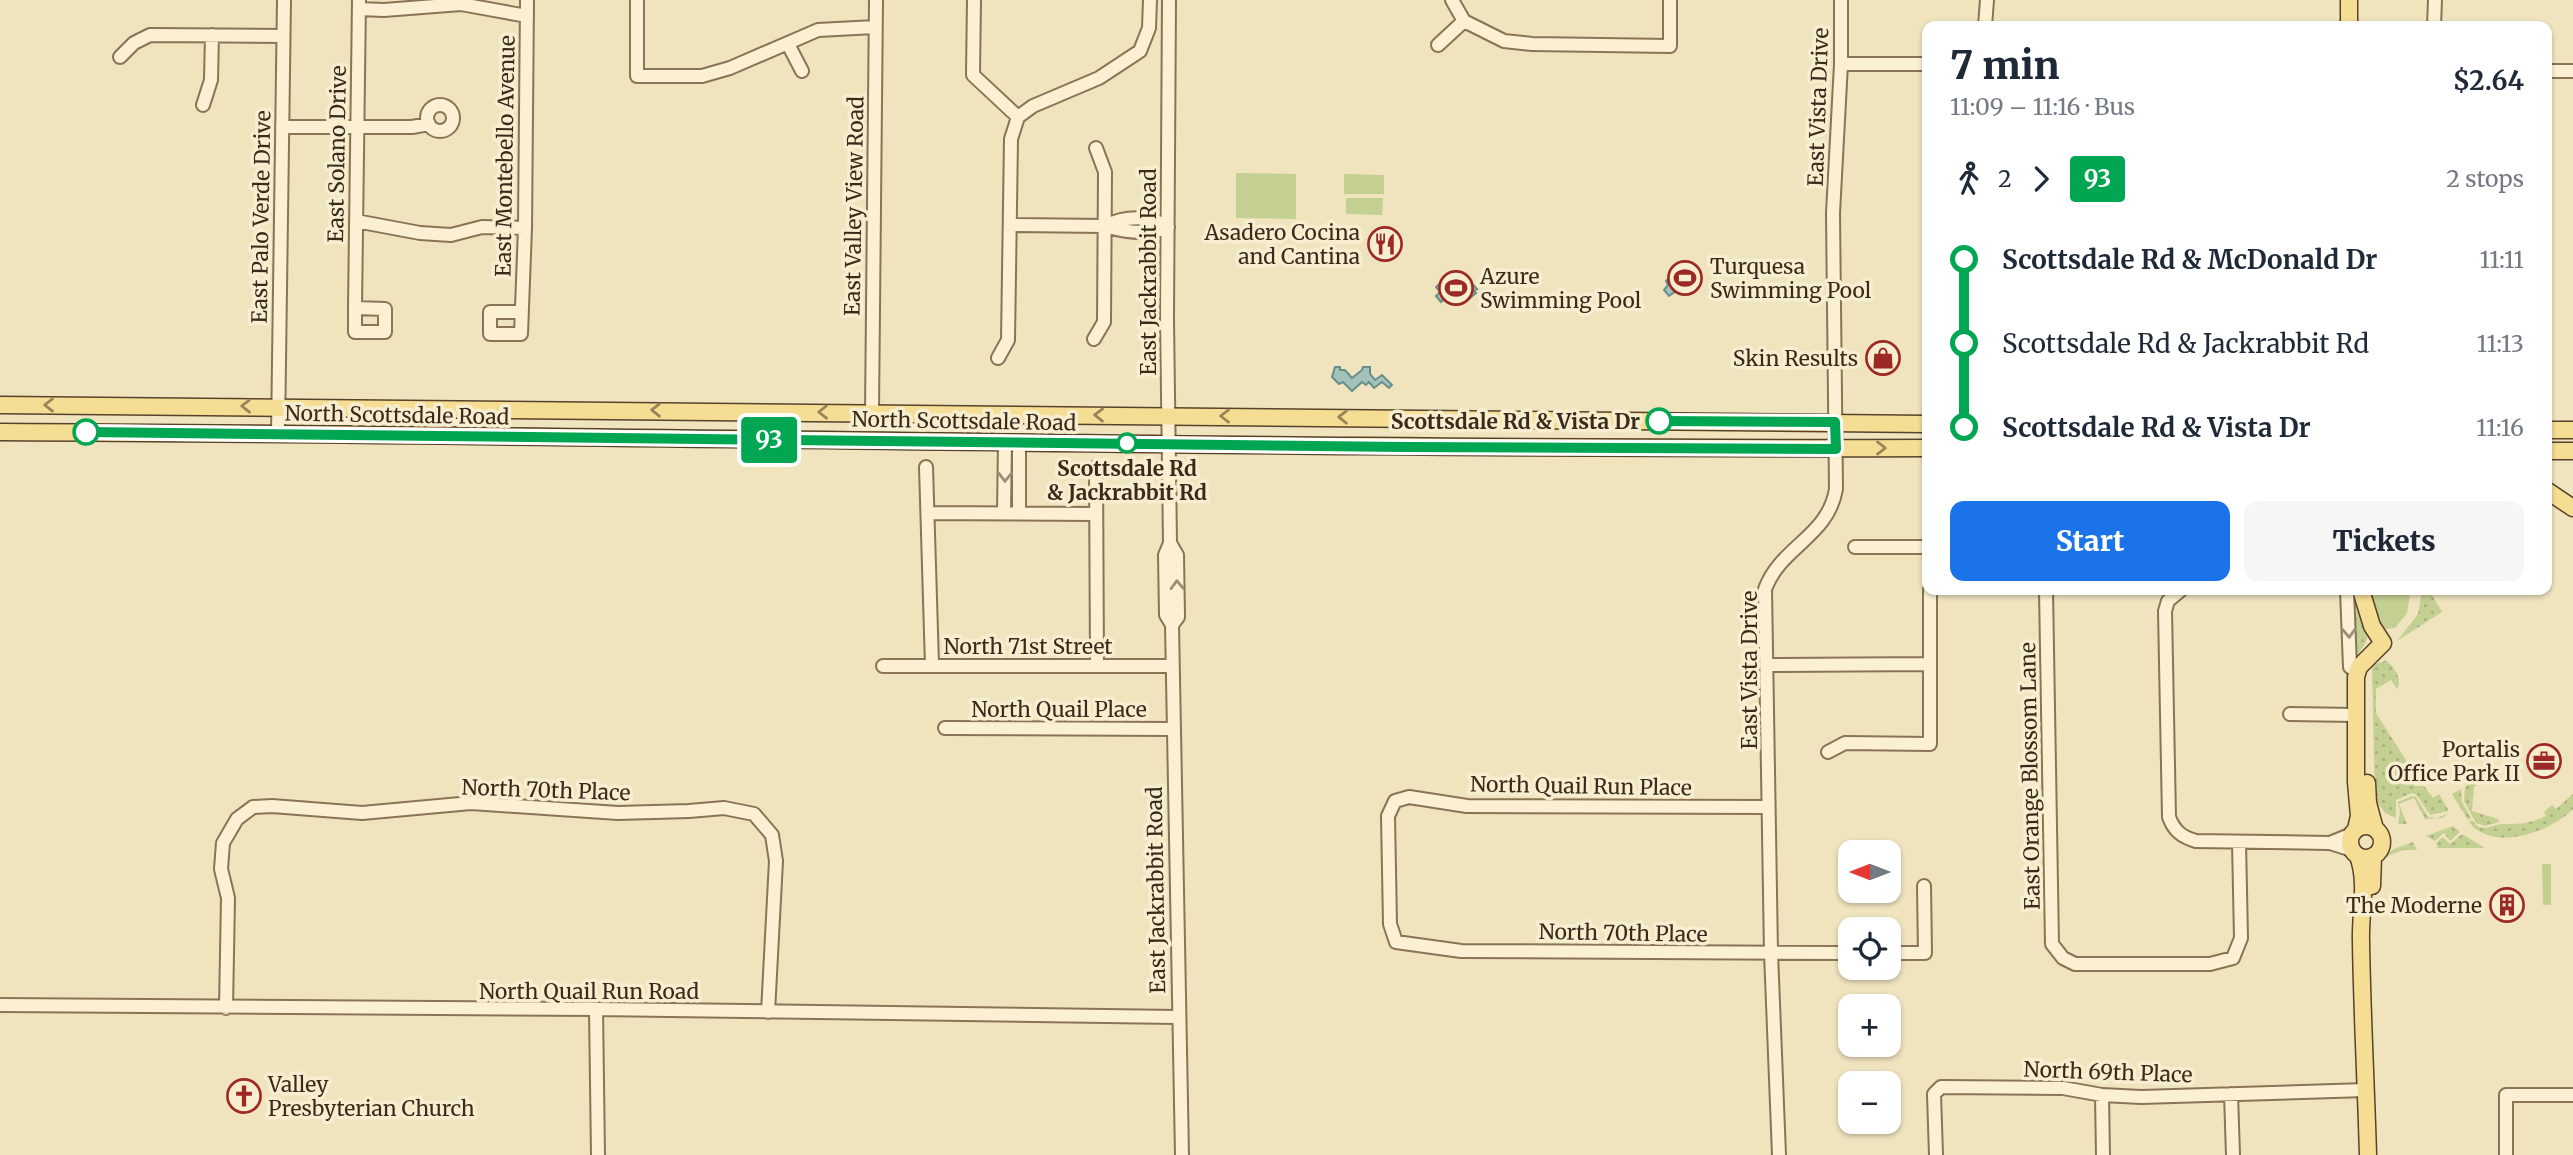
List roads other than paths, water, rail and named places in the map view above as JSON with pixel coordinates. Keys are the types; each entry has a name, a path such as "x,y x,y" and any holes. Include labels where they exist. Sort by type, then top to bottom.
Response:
{"main road":[{"path":"2349,0 2349,21"},
{"name":"North Scottsdale Road","path":"0,405 1922,424"},
{"path":"1404,418 1404,447"},
{"path":"1475,447 1478,419"},
{"path":"2552,430 2573,430"},
{"name":"North Scottsdale Road","path":"0,432 1404,447 1922,448"},
{"path":"2552,451 2573,451"},
{"path":"2552,494 2573,508"},
{"path":"2358,845 2378,853 2382,843 2362,786 2355,691 2361,667 2383,643 2372,626 2363,595"},
{"path":"2361,667 2362,786 2358,845 2363,893 2361,936 2368,1155"},
{"path":"2358,845 2366,826 2375,829"}],"street":[{"name":"East Palo Verde Drive","path":"278,434 284,0"},
{"name":"East Montebello Avenue","path":"521,312 525,228 527,0"},
{"path":"637,0 637,76 702,76 730,68 818,30 875,27"},
{"name":"East Valley View Road","path":"872,412 876,0"},
{"path":"974,0 973,75 1018,117"},
{"path":"998,358 1008,340 1011,139 1018,117 1033,106 1099,78 1140,51 1149,28 1150,0"},
{"name":"East Jackrabbit Road","path":"1169,0 1167,416 1170,543 1177,555 1178,617 1172,625 1172,666 1177,1017 1182,1155"},
{"path":"1451,0 1464,21 1504,41 1532,44 1670,46 1670,0"},
{"name":"East Vista Drive","path":"1779,1155 1771,954 1765,589 1773,572 1828,516 1836,489 1833,213 1841,64 1841,0"},
{"path":"1986,21 1987,0"},
{"path":"2434,21 2435,0"},
{"path":"359,5 384,10 461,4 527,16"},
{"name":"East Solano Drive","path":"355,308 359,5"},
{"path":"1438,45 1464,21"},
{"path":"120,57 134,43 149,34 283,36"},
{"path":"203,105 211,80 212,34"},
{"path":"788,44 802,71"},
{"path":"1841,64 1922,64"},
{"path":"2552,71 2573,71"},
{"path":"282,127 412,127 429,124"},
{"path":"1094,339 1104,322 1105,172 1096,148"},
{"path":"1010,225 1105,226 1118,219 1130,219 1157,220 1168,227"},
{"path":"356,221 420,233 451,235 482,227 525,228"},
{"path":"1004,513 1012,442"},
{"path":"1012,442 1019,513"},
{"path":"926,467 932,665"},
{"path":"1096,467 1097,664"},
{"path":"929,513 1095,514"},
{"path":"1854,547 1922,547"},
{"path":"1828,752 1845,743 1930,744 1930,595"},
{"name":"East Orange Blossom Lane","path":"2046,595 2052,944 2063,958 2075,964 2210,964 2233,958 2241,938 2239,842"},
{"path":"2174,595 2168,601 2165,611 2169,817 2173,827 2179,834 2196,841 2358,845"},
{"path":"2347,595 2350,667 2361,667"},
{"path":"1766,665 1930,664"},
{"name":"North 71st Street","path":"883,666 1172,666"},
{"path":"2290,715 2356,715"},
{"name":"North Quail Place","path":"946,728 1173,729"},
{"name":"North Quail Run Place","path":"1396,942 1390,924 1388,817 1395,802 1409,797 1467,806 1768,807"},
{"name":"North 70th Place","path":"226,1008 228,898 221,869 223,844 237,819 253,807 362,813 471,803 618,813 724,808 754,814 772,835 776,861 768,1012"},
{"path":"1901,953 1925,953 1924,886"},
{"name":"North 70th Place","path":"1396,942 1461,951 1838,953"},
{"name":"North Quail Run Road","path":"0,1005 1177,1017"},
{"path":"596,1009 598,1155"},
{"name":"North 69th Place","path":"1936,1155 1934,1094 1941,1087 2063,1088 2102,1095 2141,1097 2366,1090"},
{"path":"2231,1094 2233,1155"},
{"path":"2102,1095 2103,1155"},
{"path":"2506,1155 2506,1095 2573,1095"}],"water":[{"name":"Turquesa Swimming Pool","path":"1682,263 1685,267 1690,264 1693,269 1696,288 1686,291 1682,287 1669,296 1664,290 1668,285 1666,281 1677,276 1671,269"},
{"name":"Azure Swimming Pool","path":"1452,272 1459,280 1455,283 1457,285 1466,277 1477,289 1468,300 1458,297 1448,301 1445,298 1441,302 1436,296 1440,292 1436,287"},
{"path":"1335,367 1345,370 1352,378 1363,367 1370,367 1370,374 1375,380 1382,375 1392,385 1389,388 1382,382 1374,388 1369,382 1366,385 1362,382 1352,391 1343,382 1339,384 1332,377"}],"place":[{"name":"Asadero Cocina and Cantina","path":"1385,244"},
{"name":"Turquesa Swimming Pool","path":"1685,278"},
{"name":"Azure Swimming Pool","path":"1456,288"},
{"name":"Skin Results","path":"1883,358"},
{"name":"Scottsdale Rd & Vista Dr","path":"1659,421"},
{"name":"Scottsdale Rd & Jackrabbit Rd","path":"1127,443"},
{"name":"Portalis Office Park II","path":"2544,761"},
{"name":"The Moderne","path":"2507,905"},
{"name":"Valley Presbyterian Church","path":"244,1096"}]}
